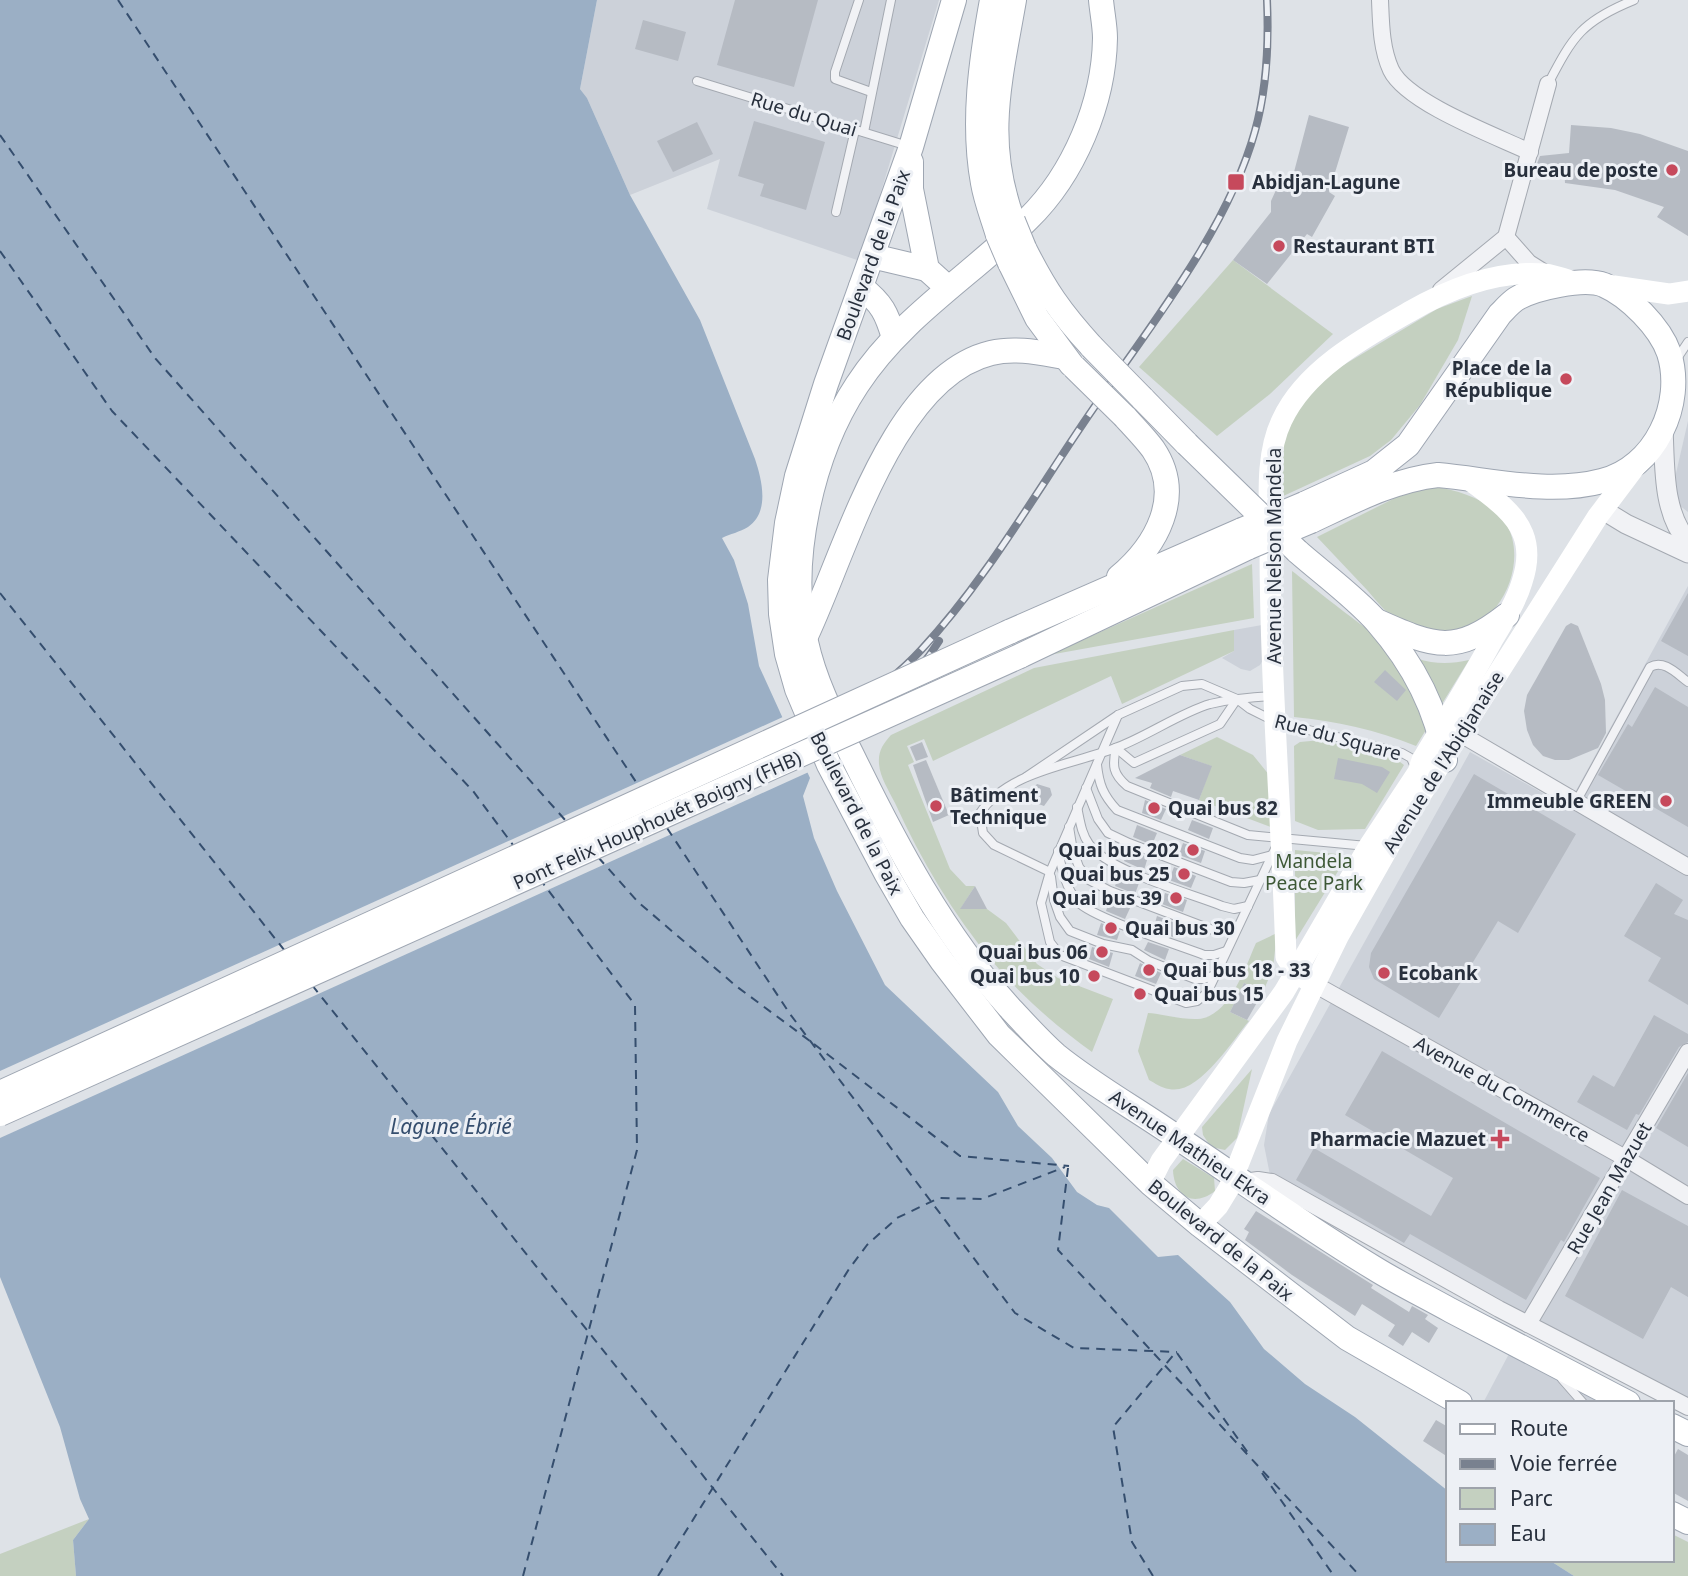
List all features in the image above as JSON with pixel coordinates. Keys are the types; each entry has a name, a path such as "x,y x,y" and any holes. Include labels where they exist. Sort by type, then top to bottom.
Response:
{"main road":[{"name":"Boulevard de la Paix","path":"954,0 911,147 797,476 787,523 780,580 781,614 787,654 797,689 829,765 854,815 912,918 999,1035 1150,1183 1200,1225 1347,1338 1457,1401"},
{"path":"992,0 978,111 978,143 983,183 1017,255 1037,318 1070,362 1125,416 1153,450 1165,478 1165,511 1148,548 1138,561 1102,591"},
{"path":"1005,228 998,175 996,103 1014,0"},
{"name":"Boulevard de la Paix","path":"860,772 822,695 804,638 798,581 805,525 816,477 831,434 856,386 894,338 1028,220 1048,197 1069,164 1089,122 1100,81 1105,38 1101,0"},
{"path":"911,147 911,189 927,269"},
{"path":"1017,255 1063,315 1187,444 1297,551 1376,621 1408,663 1448,729 1445,760"},
{"path":"872,256 927,269 948,288"},
{"name":"Avenue Nelson Mandela","path":"1296,973 1286,957 1277,846 1276,722 1270,620 1270,473 1274,440 1282,420 1306,385 1373,332 1453,289 1516,273 1547,274 1576,283"},
{"path":"1308,512 1374,472 1408,445 1500,314 1517,299 1554,286 1576,283 1669,294 1688,291"},
{"path":"1308,512 1407,480 1438,475 1554,488 1605,481 1638,463 1651,451 1666,421 1680,377 1663,342 1643,313 1604,285"},
{"path":"861,287 877,299 887,316 894,338"},
{"path":"804,638 819,608 850,528 885,457 905,424 939,381 972,360 992,353 1016,350 1070,362"},
{"name":"Avenue de l'Abidjanaise","path":"1422,780 1422,760 1448,729 1638,463"},
{"name":"Avenue de l'Abidjanaise","path":"1448,729 1522,581 1527,548 1523,533 1514,519 1467,478"},
{"name":"Pont Felix Houphouét Boigny (FHB)","path":"0,1093 1102,591 1245,539 1308,512"},
{"name":"Pont Felix Houphouét Boigny (FHB)","path":"0,1114 1020,656 1245,539"},
{"path":"1376,621 1422,640 1453,643 1483,633 1507,615"},
{"name":"Avenue de l'Abidjanaise","path":"1150,1183 1161,1161 1269,1014 1422,780 1445,760"},
{"name":"Avenue Mathieu Ekra","path":"860,772 893,837 967,957 1011,1009 1056,1055 1378,1271 1493,1319 1543,1359 1624,1401"},
{"name":"Avenue de l'Abidjanaise","path":"1200,1225 1239,1180 1287,1041 1376,851"},
{"path":"1296,973 1314,984"}],"street":[{"path":"1380,0 1384,52 1392,72 1405,87 1419,98 1530,152"},
{"path":"1421,305 1506,237 1548,84"},
{"path":"1506,237 1529,263 1547,274"},
{"path":"1666,421 1665,473 1670,505 1678,531 1688,542"},
{"path":"1603,510 1626,524 1688,553"},
{"path":"1448,729 1688,867"},
{"name":"Avenue du Commerce","path":"1314,984 1688,1196"},
{"name":"Rue Jean Mazuet","path":"1528,1324 1688,1052"},
{"path":"1493,1319 1528,1324 1688,1407"}],"lane":[{"path":"859,0 835,79 871,92"},
{"path":"836,212 871,92 891,0"},
{"path":"1548,84 1570,43 1584,27 1602,14 1634,0"},
{"name":"Rue du Quai","path":"697,81 911,147"},
{"path":"1680,377 1688,342"},
{"path":"1576,802 1650,667 1662,664 1688,682"},
{"name":"Rue du Square","path":"1026,777 1118,715 1182,686 1202,684 1237,699 1276,722 1402,752 1411,758 1422,780"},
{"path":"1050,872 994,845 983,832 980,813 988,801 1026,777 1116,748 1208,705 1275,696"},
{"path":"1116,748 1134,763 1220,724 1237,699"},
{"path":"1118,715 1058,851 1041,903 1050,942 1060,955 1186,1003 1197,1001 1207,993 1277,846"},
{"path":"1097,765 1116,748"},
{"path":"1116,748 1112,763 1115,776 1126,786 1248,835 1277,846 1376,851"},
{"path":"1097,765 1099,785 1117,810 1240,858 1253,860 1277,846"},
{"path":"1086,788 1098,819 1108,833 1231,882 1260,880"},
{"path":"1077,807 1085,836 1100,855 1129,871 1222,906 1234,909 1248,906"},
{"path":"1069,827 1079,867 1089,880 1110,891 1213,930 1238,926"},
{"path":"1058,851 1070,890 1080,904 1100,915 1204,955 1227,951"},
{"path":"1050,872 1054,900 1060,917 1070,931 1103,944 1132,950 1149,961 1195,979 1215,975"},
{"path":"1543,1359 1581,1401"}],"shaded area":[{"path":"597,0 939,0 860,261 707,209 720,159 630,195 587,98 580,89"},
{"path":"1688,421 1688,512 1679,505 1674,482"},
{"path":"1688,586 1688,1402 1270,1175 1264,1145 1269,1114 1470,752 1567,807"},
{"path":"1262,625 1264,658 1260,665 1250,671 1222,658 1234,651 1234,630"},
{"path":"1511,1350 1606,1401 1484,1401"}],"green space":[{"path":"1233,260 1333,334 1270,394 1217,436 1139,367"},
{"path":"1472,296 1458,340 1420,405 1391,440 1370,456 1279,498 1284,437 1296,406 1327,375 1437,309"},
{"path":"1436,487 1465,494 1483,502 1499,514 1512,538 1514,556 1506,591 1496,607 1483,620 1468,629 1451,633 1442,633 1398,620 1390,615 1317,537 1409,491"},
{"path":"1252,564 1254,618 1049,655"},
{"path":"1292,571 1360,624 1416,658 1450,663 1469,660 1416,746 1356,727 1294,717"},
{"path":"1234,630 1234,651 1122,704 1111,676 933,761 924,739 907,746 914,762 908,765 950,869 966,886 975,886 961,908 987,909 1006,923 1037,964 1058,978 1113,999 1092,1052 1027,999 964,925 927,866 885,784 880,769 880,751 891,735 1034,668"},
{"path":"1217,737 1253,755 1270,776 1273,828 1199,800 1211,766 1180,755"},
{"path":"1321,740 1396,759 1404,765 1365,829 1318,830 1295,821 1294,746 1300,742"},
{"name":"Mandela Peace Park","path":"1295,850 1348,855 1295,941"},
{"path":"1277,933 1273,968 1263,992 1244,983 1230,1012 1249,1021 1214,1065 1203,1076 1180,1089 1161,1087 1149,1080 1138,1051 1148,1013 1198,1019 1219,1010 1241,978 1256,943"},
{"path":"1252,1069 1237,1138 1225,1150 1211,1147 1203,1135 1202,1127"},
{"path":"1183,1159 1214,1178 1215,1191 1199,1199 1186,1197 1181,1193 1173,1170"},
{"path":"89,1519 73,1540 76,1576 0,1576 0,1554"},
{"path":"1674,1535 1688,1542 1688,1576 1574,1576 1552,1562 1674,1562"}],"water":[{"name":"Lagune Ébrié","path":"0,0 597,0 580,89 587,98 630,195 700,320 755,459 762,486 759,513 748,527 722,538 734,560 748,604 759,666 810,778 803,796 814,838 837,891 885,985 998,1092 1018,1126 1052,1158 1077,1192 1097,1205 1109,1208 1158,1257 1178,1255 1230,1302 1264,1349 1305,1384 1355,1417 1446,1489 1446,1562 1552,1562 1574,1576 76,1576 73,1540 89,1519 80,1499 60,1427 0,1277"}],"pier":[{"path":"785,716 811,771 0,1138 0,1071"}],"building":[{"path":"735,0 818,0 794,87 717,65"},
{"path":"643,20 686,32 678,61 635,49"},
{"path":"1309,115 1349,127 1329,192 1335,196 1312,237 1307,234 1267,284 1233,260 1271,212 1271,201 1281,179 1294,172"},
{"path":"754,121 825,142 806,210 760,196 764,184 738,176"},
{"path":"697,122 713,154 673,172 657,141"},
{"path":"1571,125 1611,128 1640,134 1688,151 1688,236 1657,217 1664,207 1615,190 1565,183 1564,166 1536,166 1540,156 1569,153"},
{"path":"1688,593 1688,656 1661,641"},
{"path":"1571,623 1578,626 1601,684 1605,700 1606,733 1598,748 1569,760 1555,760 1543,756 1533,745 1524,711 1527,695 1566,626"},
{"path":"1385,670 1406,690 1397,701 1374,682"},
{"name":"Immeuble GREEN","path":"1655,687 1688,707 1688,827 1598,775 1628,724 1632,727"},
{"path":"922,742 928,757 916,761 910,747"},
{"path":"1180,755 1212,766 1199,800 1173,791 1171,797 1150,788 1152,783 1135,778"},
{"path":"1338,758 1382,767 1390,772 1377,793 1362,784 1334,779"},
{"path":"926,760 949,815 933,822 913,765"},
{"path":"1474,774 1576,834 1518,933 1498,921 1439,1018 1374,979 1369,967 1371,953"},
{"path":"1037,784 1050,788 1052,795 1044,806 1033,802 1029,793"},
{"path":"1145,800 1166,809 1161,820 1142,813"},
{"path":"1192,820 1213,828 1209,839 1188,830"},
{"path":"1137,825 1157,833 1152,845 1133,837"},
{"path":"1183,843 1205,851 1201,863 1179,855"},
{"path":"1128,850 1148,857 1144,870 1124,861"},
{"path":"1174,867 1196,876 1191,888 1169,880"},
{"path":"1120,874 1139,883 1135,894 1115,886"},
{"path":"1656,883 1683,900 1674,914 1688,920 1688,1005 1648,981 1661,958 1624,936"},
{"path":"975,886 987,909 960,909"},
{"path":"1165,893 1187,900 1183,912 1162,904"},
{"path":"1110,898 1131,906 1125,919 1106,911"},
{"path":"1157,916 1178,924 1173,937 1153,930"},
{"path":"1101,923 1120,931 1117,940 1097,935"},
{"path":"1148,942 1169,949 1165,960 1144,950"},
{"path":"1092,947 1113,953 1109,967 1089,959"},
{"path":"1140,963 1161,973 1156,984 1135,976"},
{"path":"1244,983 1263,992 1247,1020 1230,1012"},
{"path":"1654,1015 1688,1034 1688,1042 1679,1047 1639,1115 1636,1114 1627,1130 1577,1102 1593,1075 1614,1087"},
{"path":"1382,1051 1600,1178 1564,1242 1561,1240 1526,1300 1410,1234 1404,1243 1296,1180 1314,1148 1431,1216 1453,1178 1345,1115"},
{"path":"1688,1073 1688,1147 1656,1128"},
{"path":"1622,1190 1688,1226 1688,1297 1671,1287 1643,1339 1565,1296"},
{"path":"1256,1211 1373,1285 1371,1288 1409,1312 1412,1306 1428,1315 1425,1319 1438,1328 1429,1343 1412,1332 1403,1346 1388,1336 1395,1325 1362,1304 1355,1316 1245,1240 1249,1232 1244,1229"},
{"path":"1436,1420 1446,1426 1446,1456 1423,1441"},
{"path":"1678,1449 1688,1455 1688,1501 1674,1493 1674,1456"}],"ferry route":[{"path":"118,0 640,788"},
{"path":"0,135 155,358 566,821"},
{"path":"0,251 112,411 473,791 513,845"},
{"path":"0,593 285,951"},
{"path":"667,828 790,1014 1015,1313 1074,1348 1177,1352"},
{"path":"598,857 638,902 736,986 810,1041"},
{"path":"523,1576 637,1150 635,1005 542,882"},
{"path":"312,985 783,1576"},
{"path":"814,1044 960,1156 1069,1166"},
{"path":"658,1576 849,1269 867,1245 897,1218 939,1198 982,1199 1065,1167"},
{"path":"1068,1168 1058,1250 1360,1576"},
{"path":"1153,1576 1132,1542 1113,1427 1176,1352"},
{"path":"1177,1353 1251,1457"},
{"path":"1262,1473 1334,1576"}],"railway":[{"path":"0,1090 848,711 895,675 945,622 990,563 1207,240 1243,168 1255,131 1266,66 1267,0"},
{"path":"0,1104 853,722 901,687 939,641"}],"place":[{"name":"Bureau de poste","path":"1672,170"},
{"name":"Abidjan-Lagune","path":"1236,182"},
{"name":"Restaurant BTI","path":"1279,246"},
{"name":"Place de la République","path":"1566,379"},
{"name":"Immeuble GREEN","path":"1666,801"},
{"name":"Bâtiment Technique","path":"936,806"},
{"name":"Quai bus 82","path":"1154,808"},
{"name":"Quai bus 202","path":"1193,850"},
{"name":"Quai bus 25","path":"1184,874"},
{"name":"Quai bus 39","path":"1176,898"},
{"name":"Quai bus 30","path":"1111,928"},
{"name":"Quai bus 06","path":"1102,952"},
{"name":"Quai bus 18 - 33","path":"1149,970"},
{"name":"Ecobank","path":"1384,973"},
{"name":"Quai bus 10","path":"1094,976"},
{"name":"Quai bus 15","path":"1140,994"},
{"name":"Pharmacie Mazuet","path":"1500,1139"}]}
